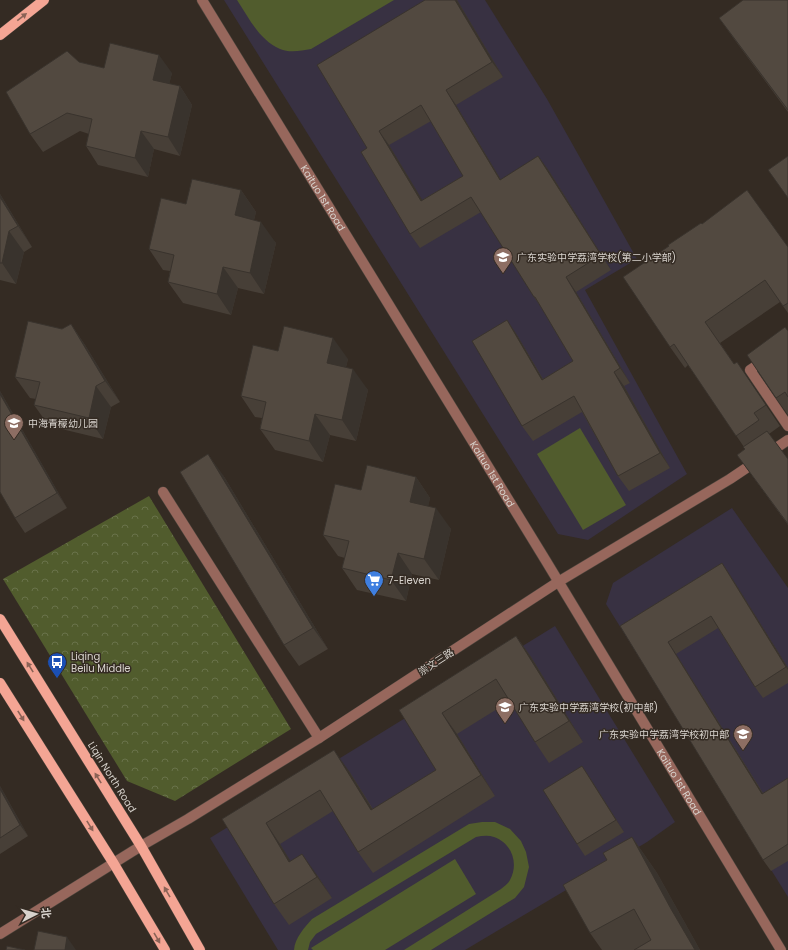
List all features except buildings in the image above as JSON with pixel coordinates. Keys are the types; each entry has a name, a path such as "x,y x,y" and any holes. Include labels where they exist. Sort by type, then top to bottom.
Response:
{"main road":[{"path":"0,35 44,0"},
{"name":"Liqin North Road","path":"0,619 141,846 200,950"},
{"path":"0,683 114,864 165,950"}],"street":[{"name":"Kaituo 1st Road","path":"202,0 546,562 781,950"},
{"path":"788,345 750,370 788,426"},
{"name":"崇文三路","path":"0,934 319,738 558,582 730,479 788,440"},
{"path":"163,492 319,738"}],"shaded area":[{"name":"广东实验中学荔湾学校(第二小学部)","path":"224,0 485,0 547,99 637,259 585,290 687,474 588,540 558,534"},
{"name":"广东实验中学荔湾学校初中部","path":"732,508 788,588 788,897 606,604 613,583"},
{"name":"广东实验中学荔湾学校(初中部)","path":"555,626 675,822 647,842 465,950 278,950 210,838"}],"green space":[{"path":"237,0 394,0 311,49 291,51 280,49 266,40 255,28"},
{"path":"580,428 626,505 583,530 537,454"},
{"path":"149,496 291,729 175,801 127,781 3,579"},
{"path":"495,822 510,829 521,841 526,852 529,867 524,887 515,898 431,950 404,950 501,889 509,881 513,874 514,861 509,849 500,840 494,837 476,837 316,934 310,942 308,950 294,950 298,937 312,919 469,824"},
{"path":"455,859 476,894 385,950 313,950 311,948"}],"place":[{"name":"广东实验中学荔湾学校(第二小学部)","path":"503,274"},
{"name":"中海青檬幼儿园","path":"14,440"},
{"name":"7-Eleven","path":"374,597"},
{"name":"Liqing Beilu Middle","path":"57,679"},
{"name":"广东实验中学荔湾学校(初中部)","path":"505,724"},
{"name":"广东实验中学荔湾学校初中部","path":"743,751"}]}
